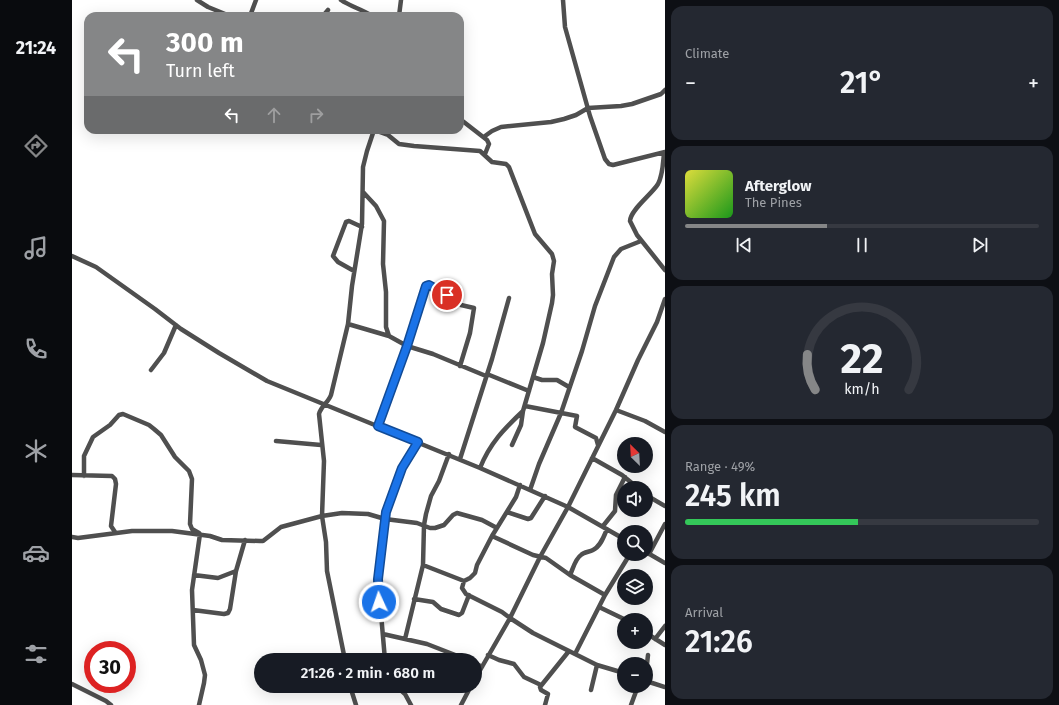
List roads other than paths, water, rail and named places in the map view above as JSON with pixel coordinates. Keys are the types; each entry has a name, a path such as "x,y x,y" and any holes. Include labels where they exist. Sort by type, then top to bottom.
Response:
{"street":[{"path":"197,0 220,12"},
{"path":"252,12 256,0"},
{"path":"341,0 350,6 365,12"},
{"path":"400,12 401,0"},
{"path":"563,0 565,27 588,108 605,159 609,164 613,165 664,153 661,178 658,185 630,218 630,221 641,241 665,270"},
{"path":"485,136 501,127 551,122 576,115 588,108 632,104 661,94 665,90"},
{"path":"464,122 485,136 489,144 485,154"},
{"path":"344,653 328,577 326,542 322,516 324,469 319,414 320,409 326,404 331,395 348,324 354,271 362,227 364,201 363,167 373,134"},
{"path":"385,134 399,144 408,146 480,151 492,162 504,163 509,167 535,234 553,257 552,303 543,343 523,411 521,425 512,445"},
{"path":"363,192 380,211 384,221 383,264 387,300 386,323 389,336"},
{"path":"364,201 369,198"},
{"path":"354,271 338,262 333,256 346,222 349,221 362,227"},
{"path":"530,490 539,464 562,413 595,306 614,257 621,249 641,241"},
{"path":"72,256 104,272 176,325 219,353 268,381 449,454 520,485 568,507 617,534"},
{"path":"378,426 407,346 426,286 429,285 461,305 474,308 470,333 460,366"},
{"path":"460,459 492,359 509,298"},
{"path":"482,667 510,618 540,557 568,507 616,410 657,322 665,300"},
{"path":"348,324 389,336 407,346 434,354 460,366 529,391"},
{"path":"151,370 164,353 176,325"},
{"path":"533,377 542,380 557,380 569,387"},
{"path":"525,406 577,416 575,427 596,438 598,446"},
{"path":"616,410 645,421 665,432"},
{"path":"480,468 484,456 495,440 523,411"},
{"path":"554,412 560,418"},
{"path":"84,476 84,456 93,437 110,425 119,416 123,414 149,424 161,435 175,457 191,475 190,524 192,529 200,534"},
{"path":"276,440 321,445"},
{"path":"384,653 378,579 386,512 399,474 418,442"},
{"path":"406,639 423,565 424,525 431,496 440,481 449,454"},
{"path":"592,458 630,481"},
{"path":"72,475 112,476 116,484 111,526 115,532"},
{"path":"570,575 578,558 582,554 594,550 604,538 605,527 615,511 616,495 625,477"},
{"path":"520,485 516,497 492,536 475,572 470,578 464,581 462,588 466,594 502,612 533,633 597,665 617,671"},
{"path":"507,512 528,520 531,518 545,496"},
{"path":"653,499 665,506"},
{"path":"72,536 78,538 115,532 172,530 200,534 222,540 263,540 281,527 322,516 348,512 368,514 385,519 424,525 430,528 444,525 455,513 457,513 482,520 497,528"},
{"path":"653,546 664,530 665,524"},
{"path":"199,705 204,675 201,660 194,645 192,590 200,534"},
{"path":"492,536 540,557 546,558 570,575 605,596"},
{"path":"193,610 224,614 228,613 236,572 245,540"},
{"path":"653,556 665,563"},
{"path":"575,654 605,596 626,561"},
{"path":"423,565 464,581"},
{"path":"194,576 218,578 236,572"},
{"path":"414,600 433,602 441,609 459,615 462,614 469,595"},
{"path":"599,607 617,616"},
{"path":"665,626 655,639 665,645"},
{"path":"383,634 428,644 450,653"},
{"path":"545,705 548,694 540,689 541,685 569,651"},
{"path":"488,655 514,664 524,676 541,685"},
{"path":"591,690 597,665"},
{"path":"653,683 665,687"},
{"path":"72,684 99,697 111,705"},
{"path":"352,693 356,705"},
{"path":"404,693 411,705"},
{"path":"461,705 468,693"},
{"path":"631,705 635,693"}]}
